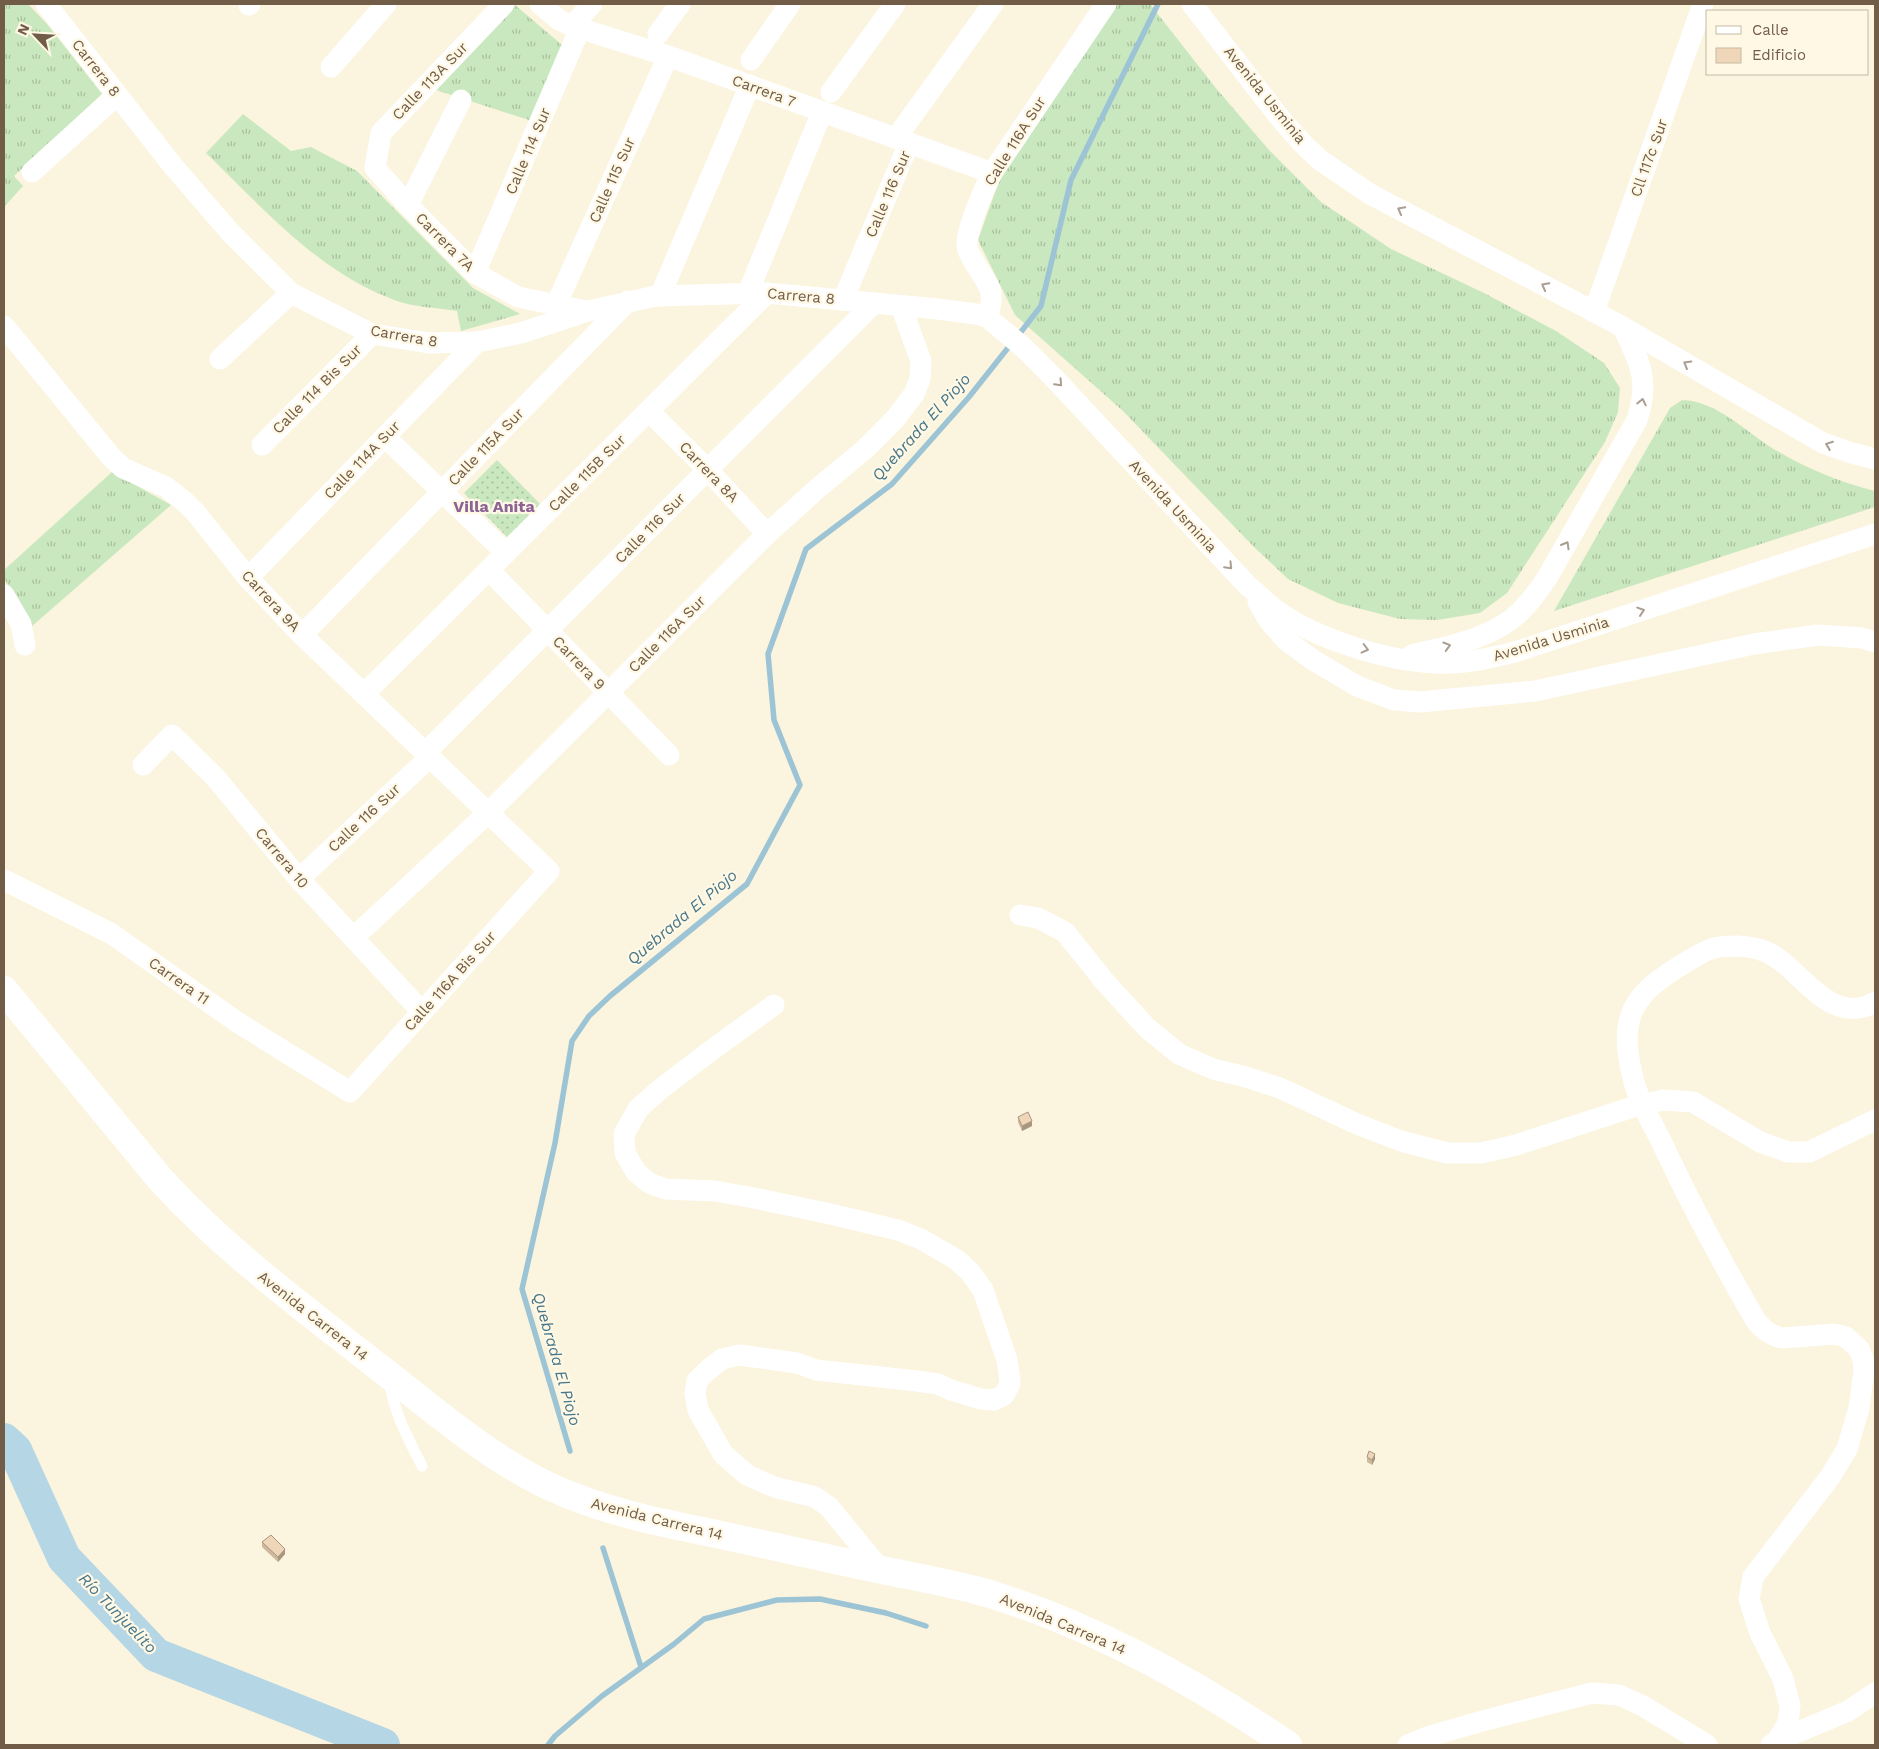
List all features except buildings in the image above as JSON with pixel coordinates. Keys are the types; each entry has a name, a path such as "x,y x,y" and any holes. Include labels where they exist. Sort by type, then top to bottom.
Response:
{"main road":[{"name":"Avenida Carrera 14","path":"4,990 137,1152 188,1209 252,1268 433,1410 518,1470 551,1488 624,1514 880,1569 981,1592 1020,1604 1066,1622 1137,1656 1182,1680 1288,1745"}],"street":[{"name":"Carrera 8","path":"46,4 173,166 230,232 291,293 372,334 429,343 477,342 522,333 588,311 660,296 758,293 962,312 987,317"},
{"path":"331,68 386,4"},
{"name":"Calle 113A Sur","path":"375,168 381,133 504,4"},
{"name":"Carrera 7","path":"540,4 560,20 576,27 668,56 992,173"},
{"name":"Calle 114 Sur","path":"475,273 576,27 592,4"},
{"path":"658,34 680,4"},
{"path":"751,60 790,4"},
{"path":"831,92 894,4"},
{"name":"Calle 116 Sur","path":"843,300 903,140 993,4"},
{"name":"Calle 116A Sur","path":"987,317 992,303 989,285 967,249 967,237 992,173 1106,4"},
{"name":"Avenida Usminia","path":"1192,4 1280,118 1320,160 1370,194 1623,327 1823,443 1875,459"},
{"name":"Cll 117c Sur","path":"1594,312 1703,4"},
{"name":"Calle 115 Sur","path":"556,305 668,56"},
{"path":"660,296 750,85"},
{"path":"32,172 117,95"},
{"path":"408,205 461,100"},
{"name":"Calle 115B Sur","path":"364,694 649,411 758,293 822,112"},
{"name":"Carrera 7A","path":"375,168 408,205 475,273 518,297 588,311"},
{"path":"220,359 291,293"},
{"name":"Calle 115A Sur","path":"302,635 628,302"},
{"name":"Calle 116 Sur","path":"299,879 428,754 547,630 874,303"},
{"name":"Calle 116A Sur","path":"353,938 489,812 767,534 864,450 896,419 914,394 920,379 921,361 901,306"},
{"name":"Avenida Usminia","path":"987,317 1024,348 1054,378 1247,585 1276,610 1304,628 1347,645 1400,658 1435,664 1461,662 1515,652 1875,534"},
{"name":"Carrera 9A","path":"4,326 112,458 123,468 166,487 185,502 248,578 302,635 550,871"},
{"path":"1400,658 1454,644 1497,629 1519,613 1535,596 1637,420 1643,401 1644,382 1637,358 1623,327"},
{"name":"Calle 114 Bis Sur","path":"262,445 372,334"},
{"name":"Calle 114A Sur","path":"248,578 477,342"},
{"name":"Carrera 8A","path":"649,411 708,470 767,534"},
{"path":"385,437 506,553"},
{"name":"Carrera 9","path":"489,570 669,755"},
{"path":"1247,585 1270,622 1286,640 1313,660 1357,686 1394,700 1420,702 1535,691 1754,644 1818,635 1862,638 1875,642"},
{"path":"4,595 21,624 25,645"},
{"name":"Carrera 10","path":"143,766 172,735 215,777 299,879 422,1012"},
{"name":"Calle 116A Bis Sur","path":"350,1092 550,871"},
{"name":"Carrera 11","path":"4,880 112,934 237,1022 350,1092"},
{"path":"1020,915 1038,918 1054,924 1065,932 1105,982 1147,1028 1179,1054 1213,1069 1280,1088 1357,1124 1401,1141 1447,1153 1481,1153 1516,1145 1663,1100 1693,1102 1760,1142 1788,1152 1810,1152 1875,1120"},
{"path":"1774,1743 1788,1723 1790,1706 1784,1679 1760,1633 1748,1599 1753,1577 1830,1477 1847,1448 1859,1408 1864,1370 1863,1359 1859,1349 1846,1337 1834,1334 1775,1337 1764,1331 1756,1322 1688,1198 1644,1105 1635,1084 1628,1054 1628,1028 1632,1013 1642,995 1664,976 1712,948 1731,946 1755,948 1775,957 1821,997 1838,1006 1848,1009 1859,1008 1875,1002"},
{"path":"774,1005 658,1091 638,1109 624,1134 625,1153 636,1172 649,1183 665,1189 715,1191 826,1212 898,1230 921,1239 957,1260 970,1272 984,1290 1007,1360 1010,1384 1004,1395 994,1400 981,1399 938,1384 917,1380 816,1370 797,1363 739,1355 722,1359 697,1381 695,1394 698,1410 723,1454 747,1475 774,1487 815,1497 830,1507 880,1569"},
{"path":"1408,1745 1430,1736 1486,1720 1592,1693 1619,1695 1643,1706 1707,1745"},
{"path":"1774,1743 1848,1711 1875,1693"}],"lane":[{"path":"388,1374 391,1397 422,1466"}],"green space":[{"path":"4,4 28,4 47,24 102,94 14,176 23,186 4,207"},
{"path":"1115,4 1150,4 1215,87 1269,150 1321,202 1391,249 1484,293 1556,331 1604,363 1620,388 1618,412 1605,442 1507,593 1480,613 1437,620 1400,619 1338,603 1288,579 1252,545 1123,411 1015,315 978,240 1004,167"},
{"path":"515,5 562,45 532,121 436,90"},
{"path":"243,114 291,151 311,147 357,171 473,288 520,314 461,331 457,311 397,301 369,289 342,274 318,257 271,217 206,153"},
{"path":"1682,400 1696,402 1721,412 1767,445 1814,470 1838,480 1875,491 1875,507 1554,611 1670,408"},
{"path":"497,460 542,506 509,539 464,493"},
{"path":"112,472 171,505 31,627 4,578 4,570"}],"waterway":[{"name":"Quebrada El Piojo","path":"1017,337 1041,306 1071,180 1158,4"},
{"name":"Quebrada El Piojo","path":"570,1451 522,1289 555,1143 572,1041 589,1016 610,996 747,884 800,785 774,720 768,654 806,549 892,484 969,397 1011,344"},
{"name":"Río Tunjuelito","path":"4,1440 15,1450 64,1558 156,1655 383,1745"},
{"name":"Quebrada El Piojo","path":"603,1548 641,1667"},
{"path":"548,1745 555,1736 602,1696 674,1644 704,1619 777,1600 820,1599 886,1613 926,1626"}],"district":[{"name":"Villa Anita","path":"494,506"}]}
